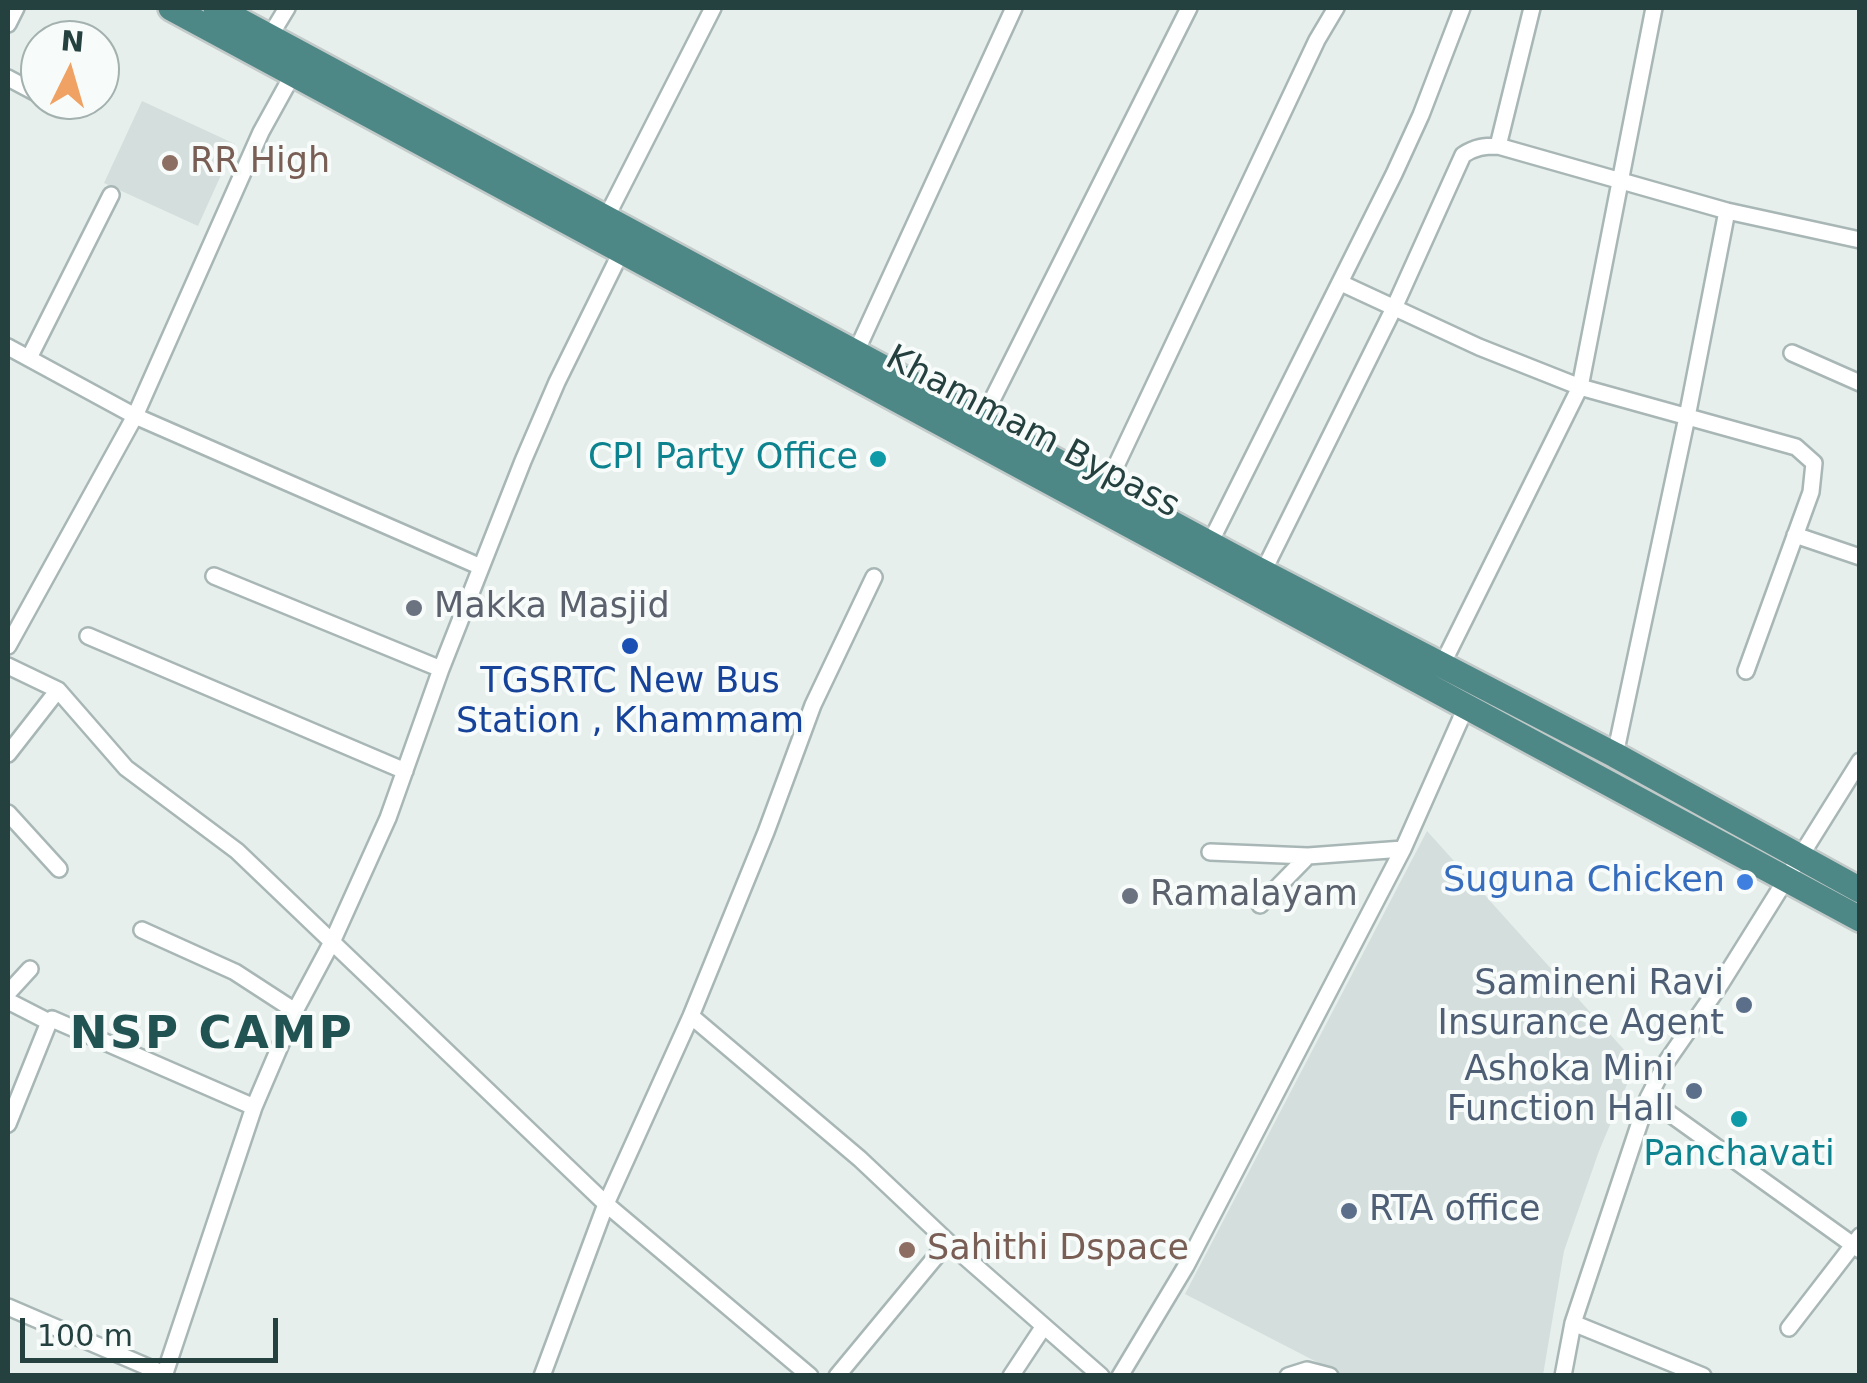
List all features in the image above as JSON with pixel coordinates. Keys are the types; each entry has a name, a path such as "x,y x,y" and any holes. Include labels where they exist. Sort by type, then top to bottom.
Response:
{"highway":[{"name":"Khammam Bypass","path":"171,8 626,241 856,352 971,423 1466,707 1860,919"},
{"name":"Khammam Bypass","path":"216,8 606,218 626,241 971,423 1106,487 1615,755 1860,890"}],"street":[{"path":"8,24 16,8"},
{"path":"270,36 286,8"},
{"path":"606,218 713,8"},
{"path":"856,352 1014,8"},
{"path":"971,423 1189,8"},
{"path":"1106,487 1317,40 1336,8"},
{"path":"1210,543 1421,115 1462,8"},
{"path":"1498,146 1532,8"},
{"path":"1442,665 1580,387 1654,8"},
{"path":"8,646 135,416 261,132 294,74"},
{"path":"1263,572 1394,308 1463,156 1481,146 1498,146 1727,211 1860,240"},
{"path":"8,367 111,195"},
{"path":"1615,755 1727,211"},
{"path":"8,1307 164,1375 254,1107 295,1011 334,940 388,818 441,668 556,382 626,241"},
{"path":"1340,283 1580,387 1796,447 1814,463 1811,492 1746,671"},
{"path":"17,352 135,416 481,567"},
{"path":"1792,353 1860,383"},
{"path":"1796,535 1860,558"},
{"path":"214,576 441,668"},
{"path":"542,1376 606,1204 691,1016 813,705 874,576"},
{"path":"88,636 405,771"},
{"path":"8,666 58,690 126,768 237,850 606,1204 810,1376"},
{"path":"8,754 58,690"},
{"path":"1120,1376 1186,1266 1403,848 1466,707"},
{"path":"1563,1376 1572,1323 1648,1098 1860,761"},
{"path":"8,813 59,869"},
{"path":"1210,852 1308,856 1403,848"},
{"path":"1260,905 1308,856"},
{"path":"142,930 235,972 295,1011"},
{"path":"8,993 30,970"},
{"path":"8,1001 49,1022"},
{"path":"691,1016 860,1159 1101,1376"},
{"path":"8,1124 52,1018 254,1107"},
{"path":"1648,1098 1857,1244 1789,1328"},
{"path":"837,1376 948,1242"},
{"path":"1572,1323 1668,1369 1703,1376"},
{"path":"1011,1376 1044,1326"},
{"path":"1288,1376 1307,1370 1330,1376"}],"shaded area":[{"name":"RR High","path":"142,101 235,144 198,226 104,183"},
{"path":"1427,831 1636,1063 1599,1151 1564,1251 1543,1375 1342,1375 1185,1294"}],"place":[{"name":"RR High","path":"170,163"},
{"name":"CPI Party Office","path":"878,459"},
{"name":"Makka Masjid","path":"414,608"},
{"name":"TGSRTC New Bus Station , Khammam","path":"630,646"},
{"name":"Suguna Chicken","path":"1745,882"},
{"name":"Ramalayam","path":"1130,896"},
{"name":"Samineni Ravi Insurance Agent","path":"1744,1005"},
{"name":"Ashoka Mini Function Hall","path":"1694,1091"},
{"name":"Panchavati","path":"1739,1119"},
{"name":"RTA office","path":"1349,1211"},
{"name":"Sahithi Dspace","path":"907,1250"}],"district":[{"name":"NSP CAMP","path":"212,1036"}]}
